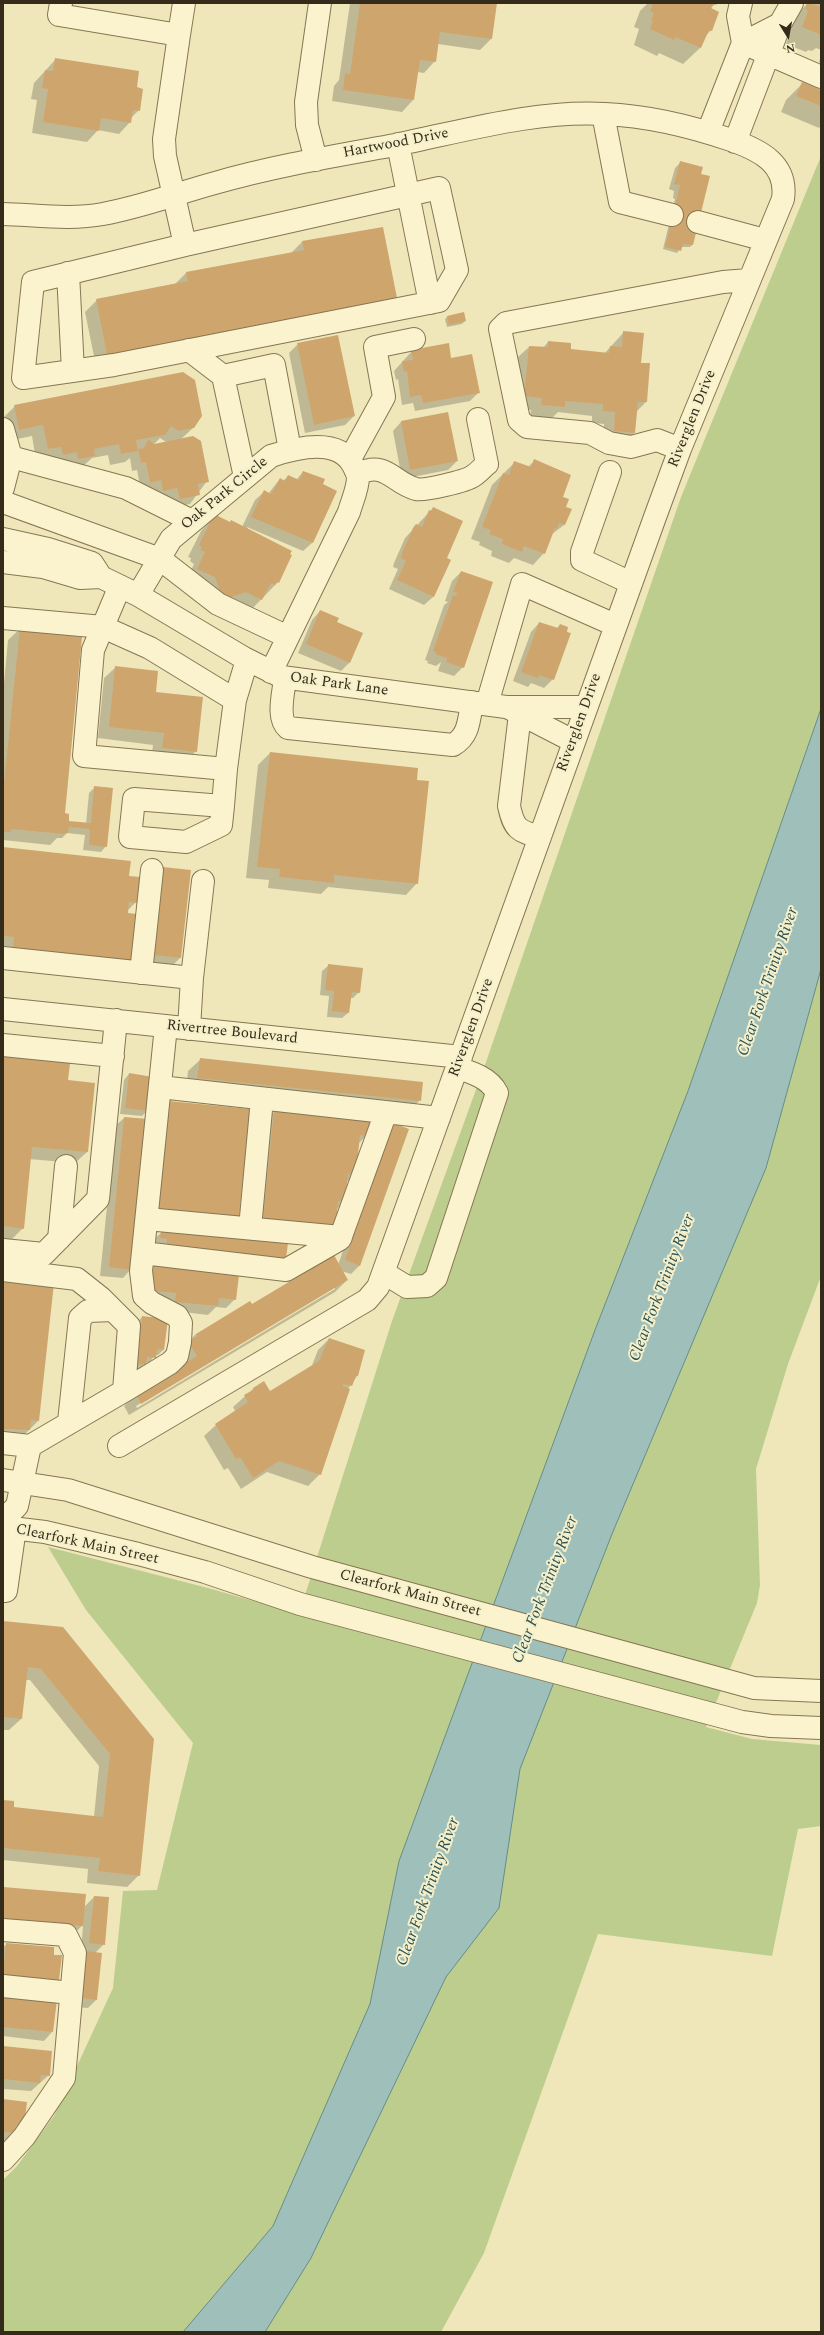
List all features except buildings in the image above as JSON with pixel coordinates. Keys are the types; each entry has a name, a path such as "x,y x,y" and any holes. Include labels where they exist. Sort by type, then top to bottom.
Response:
{"street":[{"path":"60,3 59,15 179,35"},
{"path":"184,3 164,139 165,156 185,245"},
{"path":"316,160 307,125 306,102 320,3"},
{"path":"708,132 743,43 738,16 742,3"},
{"path":"735,142 780,24 792,3"},
{"path":"743,43 780,24"},
{"path":"743,43 821,77"},
{"path":"728,80 754,91"},
{"path":"603,114 620,202 672,215"},
{"name":"Hartwood Drive","path":"3,214 51,216 100,215 175,196 215,183 316,160 528,118 603,114 660,120 708,132 759,151 768,157 780,174"},
{"path":"398,144 407,195 430,303"},
{"name":"Riverglen Drive","path":"119,1446 367,1300 378,1287 615,625 680,449 783,199 784,190 780,174"},
{"path":"439,188 457,270 439,301 114,365 23,378 33,282 185,245 407,195 439,188"},
{"path":"698,222 765,240"},
{"path":"68,273 73,371"},
{"path":"680,449 657,440 631,447 609,443 590,433 527,427 519,420 500,329 506,323 723,282 749,280"},
{"path":"414,339 375,348 384,397 354,467 358,485 349,512 288,637 278,675 284,725 288,728 453,745 462,740 469,724 496,707"},
{"path":"190,350 223,376 245,476"},
{"path":"223,376 274,365 290,450"},
{"path":"354,467 382,471 417,489 429,488 473,477 487,464 478,419"},
{"path":"3,429 11,457 3,488"},
{"name":"Oak Park Circle","path":"226,769 84,756 93,650 120,586 160,559 171,539 245,476 271,456 290,450 314,447 332,449 340,452 354,467"},
{"path":"11,457 126,488 192,521"},
{"path":"610,472 582,552 582,560 631,583"},
{"path":"3,502 160,559 218,604 288,637"},
{"name":"Oak Park Lane","path":"3,540 48,549 92,563 120,586 248,660 278,675 496,707 586,707"},
{"path":"3,562 43,567 80,578 120,586"},
{"path":"540,837 520,832 512,821 496,707 522,584 615,625"},
{"path":"3,618 103,627 150,648 235,700"},
{"path":"223,806 235,700 248,660"},
{"name":"Oak Park Lane","path":"496,707 573,742"},
{"path":"141,973 152,870"},
{"path":"189,1029 192,978 203,881"},
{"path":"3,958 192,978"},
{"name":"Rivertree Boulevard","path":"3,1009 116,1020 459,1062 473,1073 490,1083 497,1093 452,1226 440,1270 436,1278 427,1286 407,1287 383,1275"},
{"path":"3,1250 44,1254 98,1199 116,1020"},
{"path":"3,1591 6,1591 7,1523 10,1513 17,1506 13,1482 30,1446 170,1363 177,1356 180,1342 181,1323 177,1316 152,1303 144,1296 141,1271 166,1026"},
{"path":"3,1045 113,1056"},
{"path":"160,1087 439,1118"},
{"path":"250,1228 262,1098"},
{"path":"143,1253 286,1270 340,1239 386,1112"},
{"path":"59,1238 66,1166"},
{"path":"147,1219 341,1236"},
{"path":"3,1270 77,1279 129,1326 124,1391"},
{"path":"69,1422 80,1318 88,1310 113,1310"},
{"path":"3,1443 30,1446"},
{"name":"Clearfork Main Street","path":"13,1482 68,1490 312,1567 754,1688 821,1691"},
{"name":"Clearfork Main Street","path":"7,1523 138,1554 205,1572 300,1604 742,1722 770,1726 821,1728"},
{"path":"3,1930 66,1935 75,1953 64,2078 24,2137 3,2160"},
{"path":"3,1986 71,1993"}],"green space":[{"path":"821,156 821,1276 788,1364 756,1469 760,1585 757,1603 706,1727 752,1739 821,1745 821,1826 798,1829 772,1956 598,1934 484,2253 441,2332 3,2332 3,2180 17,2166 54,2116 113,1988 123,1891 157,1890 193,1743 86,1610 48,1547 208,1588 299,1614 392,1321 486,1062 681,497"}],"water":[{"name":"Clear Fork Trinity River","path":"821,709 821,969 766,1168 612,1534 520,1769 499,1908 446,1977 311,2258 265,2332 183,2332 273,2226 370,2004 399,1861 595,1330 688,1091"}]}
